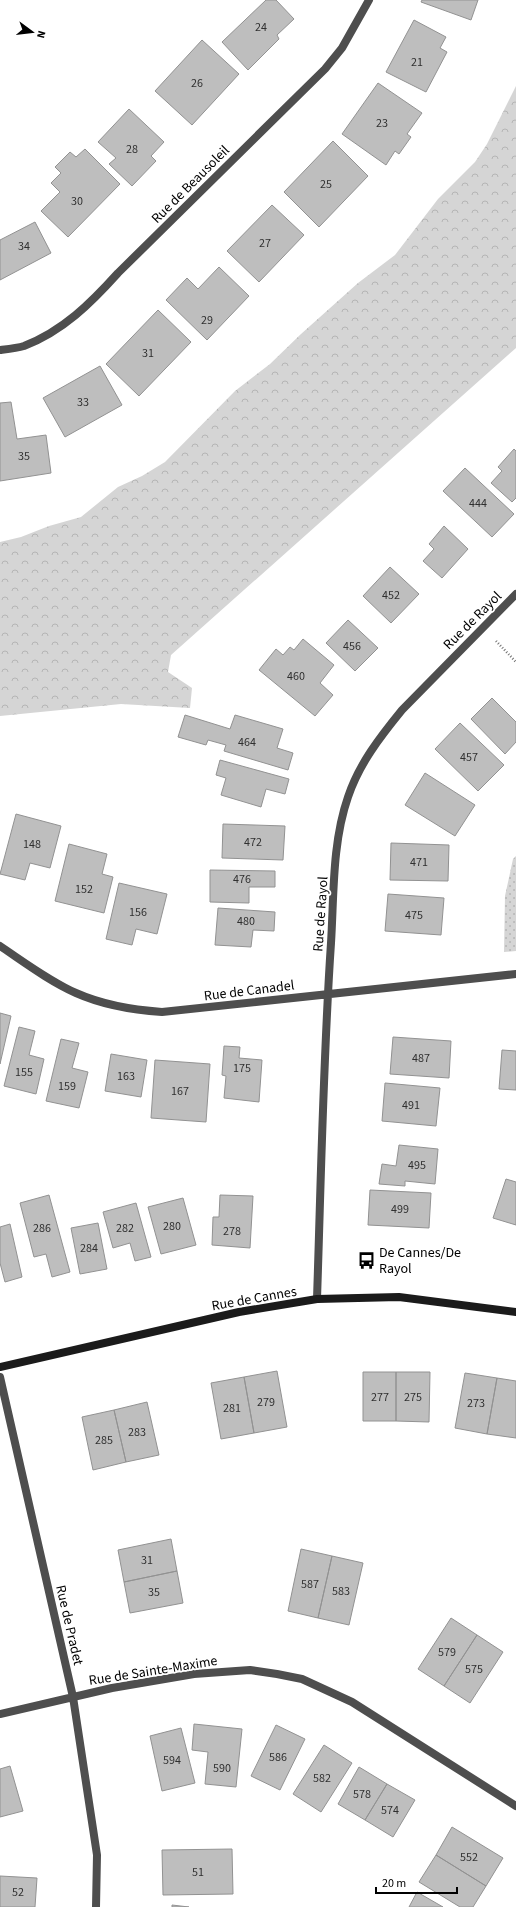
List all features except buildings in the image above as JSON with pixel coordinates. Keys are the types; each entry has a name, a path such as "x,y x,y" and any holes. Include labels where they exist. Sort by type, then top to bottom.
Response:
{"street":[{"name":"Rue de Beausoleil","path":"0,350 24,346 63,325 95,298 118,273 325,70 342,48 369,0"},
{"name":"Rue de Rayol","path":"316,1299 327,994 337,853 340,827 347,798 360,768 386,730 402,710 516,594"},
{"name":"Rue de Canadel","path":"0,946 75,993 100,1002 144,1011 162,1012 188,1011 327,994 516,974"},
{"name":"Rue de Cannes","path":"0,1367 239,1312 316,1299 399,1297 516,1312"},
{"name":"Rue de Pradet","path":"0,1376 73,1697 97,1855 96,1907"},
{"name":"Rue de Sainte-Maxime","path":"0,1714 112,1688 187,1675 250,1670 302,1679 352,1702 516,1806"}],"path":[{"path":"483,627 516,662"}],"green space":[{"path":"516,86 516,348 171,655 168,672 192,688 190,708 121,704 0,716 0,542 21,537 49,526 81,517 118,487 142,476 165,462 235,391 270,364 358,283 395,255 438,199 475,162 487,144"},
{"path":"516,856 516,951 504,952 505,896 513,859"}],"place":[{"name":"De Cannes/De Rayol","path":"366,1260"}]}
